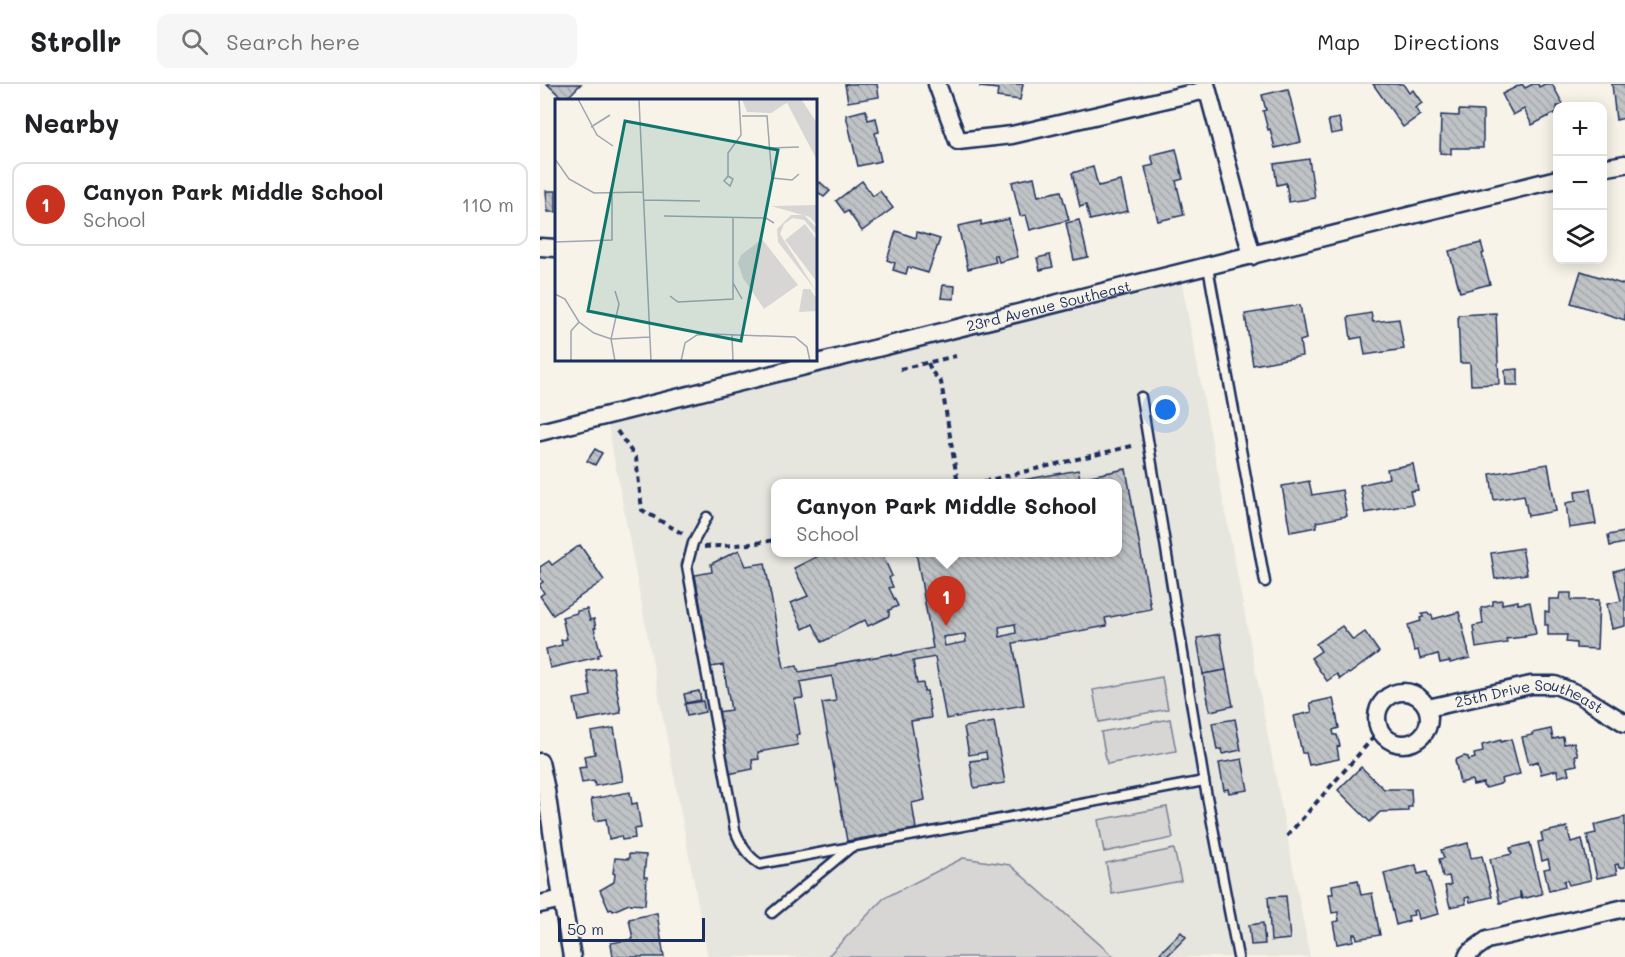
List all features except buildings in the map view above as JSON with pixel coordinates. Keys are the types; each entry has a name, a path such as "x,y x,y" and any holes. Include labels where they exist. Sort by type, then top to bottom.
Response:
{"street":[{"path":"937,84 958,141 1012,135 1206,87 1252,256"},
{"path":"1607,167 1625,164"},
{"name":"23rd Avenue Southeast","path":"540,432 1553,180"},
{"path":"540,247 555,248"},
{"name":"25th Drive Southeast","path":"1380,730 1393,742 1410,743 1418,740 1428,726 1430,717 1428,708 1531,685 1555,685 1578,694 1625,723"},
{"path":"1380,730 1376,714 1384,698 1392,693 1400,691 1417,695 1428,708"},
{"path":"540,762 572,957"},
{"path":"540,904 562,899"},
{"path":"1468,955 1487,940 1625,908"}],"lane":[{"path":"1208,267 1266,582"},
{"path":"1141,397 1204,781 1238,957"},
{"path":"708,517 693,543 687,566 735,830 740,844 753,860 760,864 1204,781"},
{"path":"771,913 850,847"}],"path":[{"path":"900,369 956,356"},
{"path":"928,363 941,382 957,479"},
{"path":"606,415 636,458 642,510 682,532 693,543 706,548 771,540"},
{"path":"990,479 1148,442"},
{"path":"1287,836 1380,730"}],"shaded area":[{"path":"1180,274 1310,957 708,957 606,415"},
{"path":"1162,677 1168,709 1099,722 1093,690"},
{"path":"1170,719 1176,751 1107,764 1101,732"},
{"path":"1167,807 1173,838 1104,852 1098,820"},
{"path":"1174,849 1181,881 1112,894 1106,863"},
{"path":"963,858 1010,865 1114,957 827,957 884,898"}],"place":[{"name":"Canyon Park Middle School","path":"946,626"}]}
